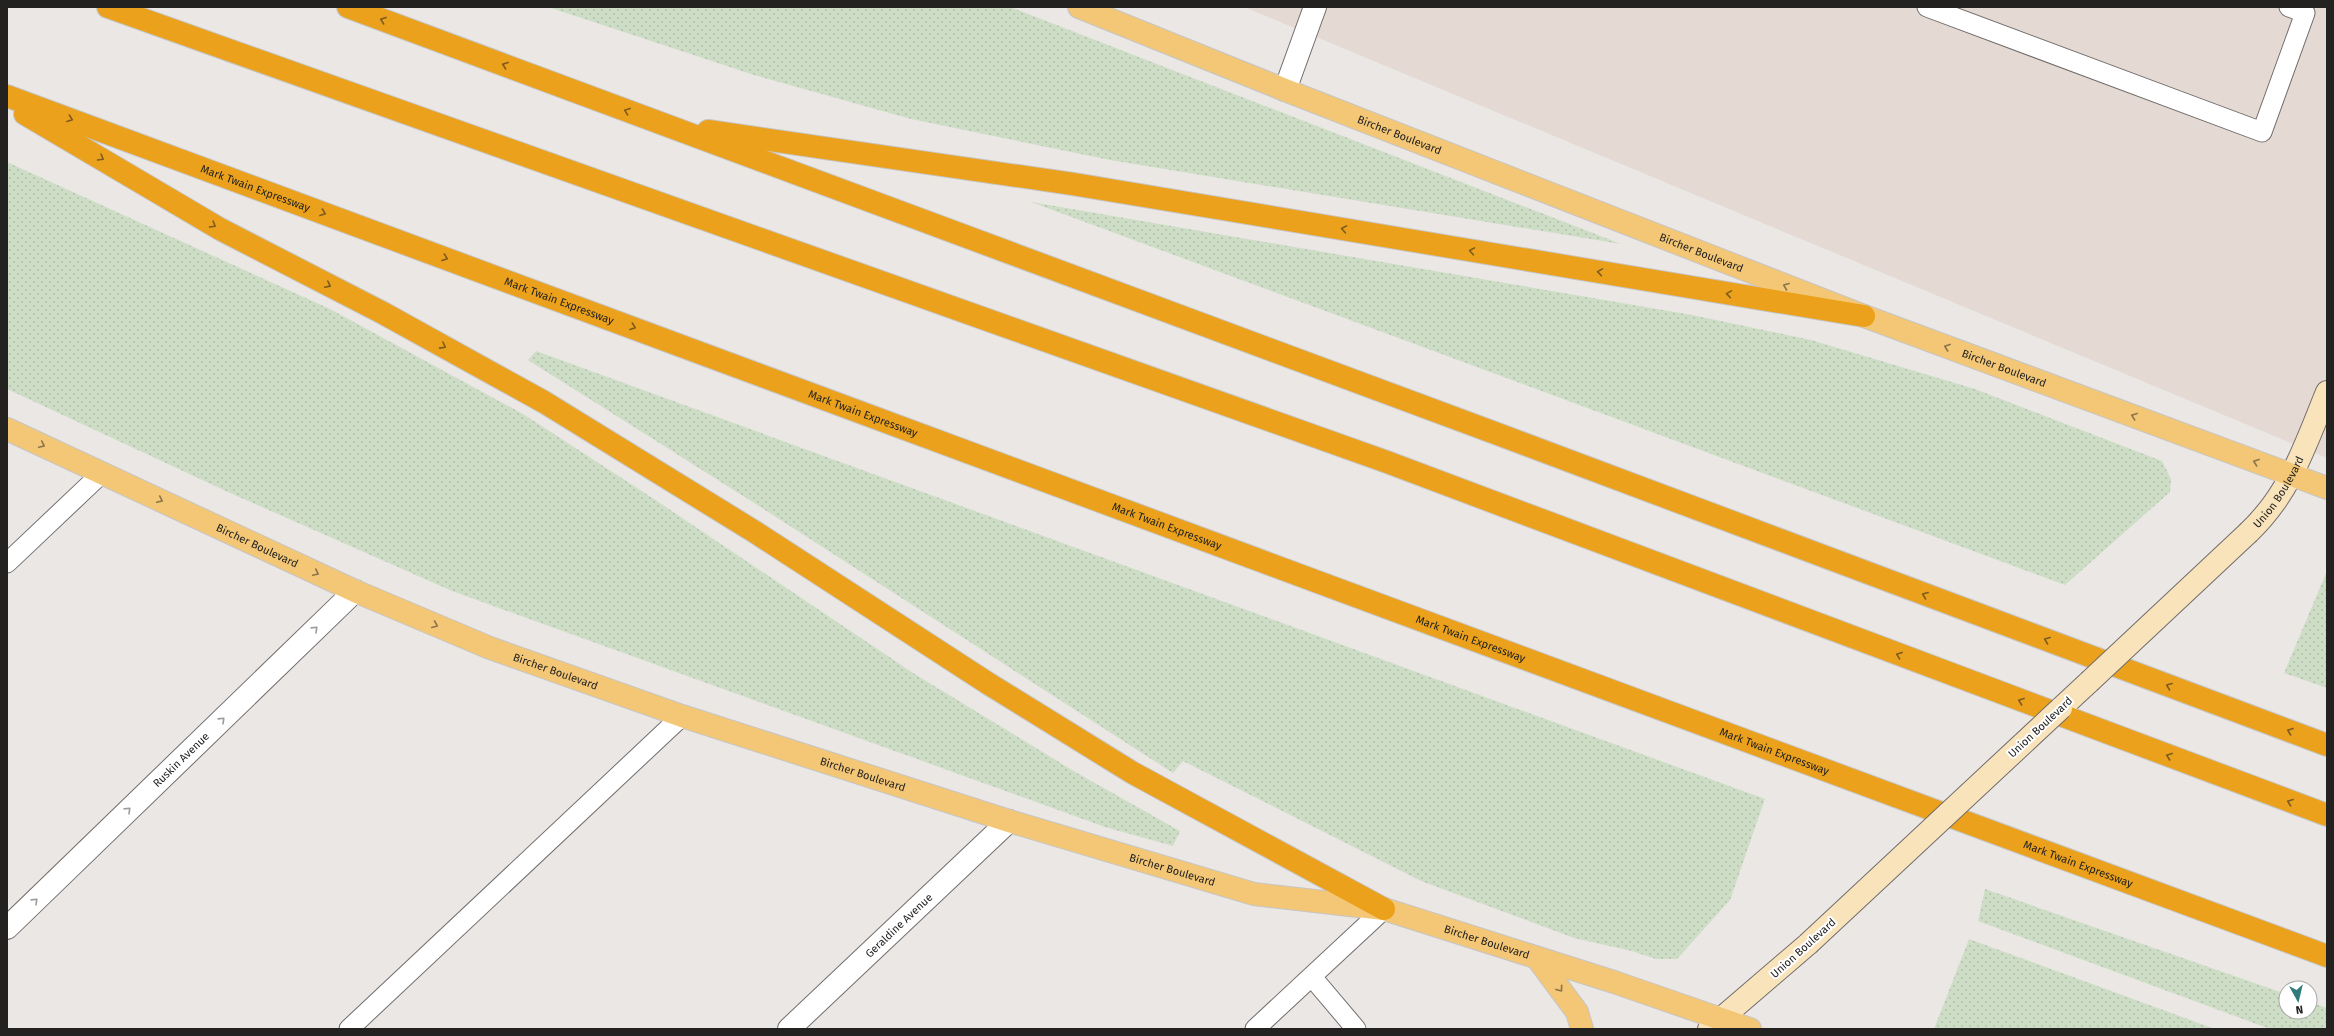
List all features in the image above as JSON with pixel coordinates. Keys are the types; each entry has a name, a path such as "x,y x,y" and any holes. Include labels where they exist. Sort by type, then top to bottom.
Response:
{"highway":[{"path":"108,7 1387,462 2327,815"},
{"path":"348,7 1481,427 2327,745"},
{"name":"Mark Twain Expressway","path":"7,96 1393,608 2327,956"},
{"path":"7,103 220,229 383,313 544,402 755,532 989,684 1133,773 1384,909"},
{"path":"664,124 1073,184 1864,316"}],"main road":[{"name":"Bircher Boulevard","path":"1079,7 1285,90 1864,316 2327,488"},
{"name":"Union Boulevard","path":"1715,1024 1808,944 2266,516 2293,475 2327,392"},
{"name":"Bircher Boulevard","path":"7,429 355,591 490,648 682,716 1009,821 1254,894 1384,909 1537,958 1715,1024 1750,1029"},
{"path":"1537,958 1577,1012 1582,1029"}],"street":[{"path":"1285,90 1315,7"},
{"name":"Ruskin Avenue","path":"7,928 355,591"},
{"name":"Geraldine Avenue","path":"789,1029 1009,821"}],"lane":[{"path":"1927,7 2262,132 2305,13 2289,7"},
{"path":"7,563 102,473"},
{"path":"349,1029 682,716"},
{"path":"1255,1029 1384,909"},
{"path":"1312,977 1356,1029"}],"shaded area":[{"path":"1244,7 2327,7 2327,458"}],"green space":[{"path":"548,7 1010,7 1621,244 1110,160 911,119 754,75"},
{"path":"7,162 330,309 523,414 654,499 913,673 1077,773 1180,831 1173,846 1105,827 452,591 228,492 7,389"},
{"path":"1031,202 1692,315 1811,340 1975,389 2162,461 2171,479 2170,492 2065,585"},
{"path":"536,351 1765,799 1730,900 1677,959 1656,959 1632,951 1574,938 1421,881 1183,761 1173,773 759,506 528,360"},
{"path":"2327,571 2327,688 2284,673"},
{"path":"1985,889 2278,991 2278,1020 2318,1020 2318,1005 2327,1008 2327,1029 2270,1029 1978,921"},
{"path":"1969,939 2215,1029 1934,1029"}]}
